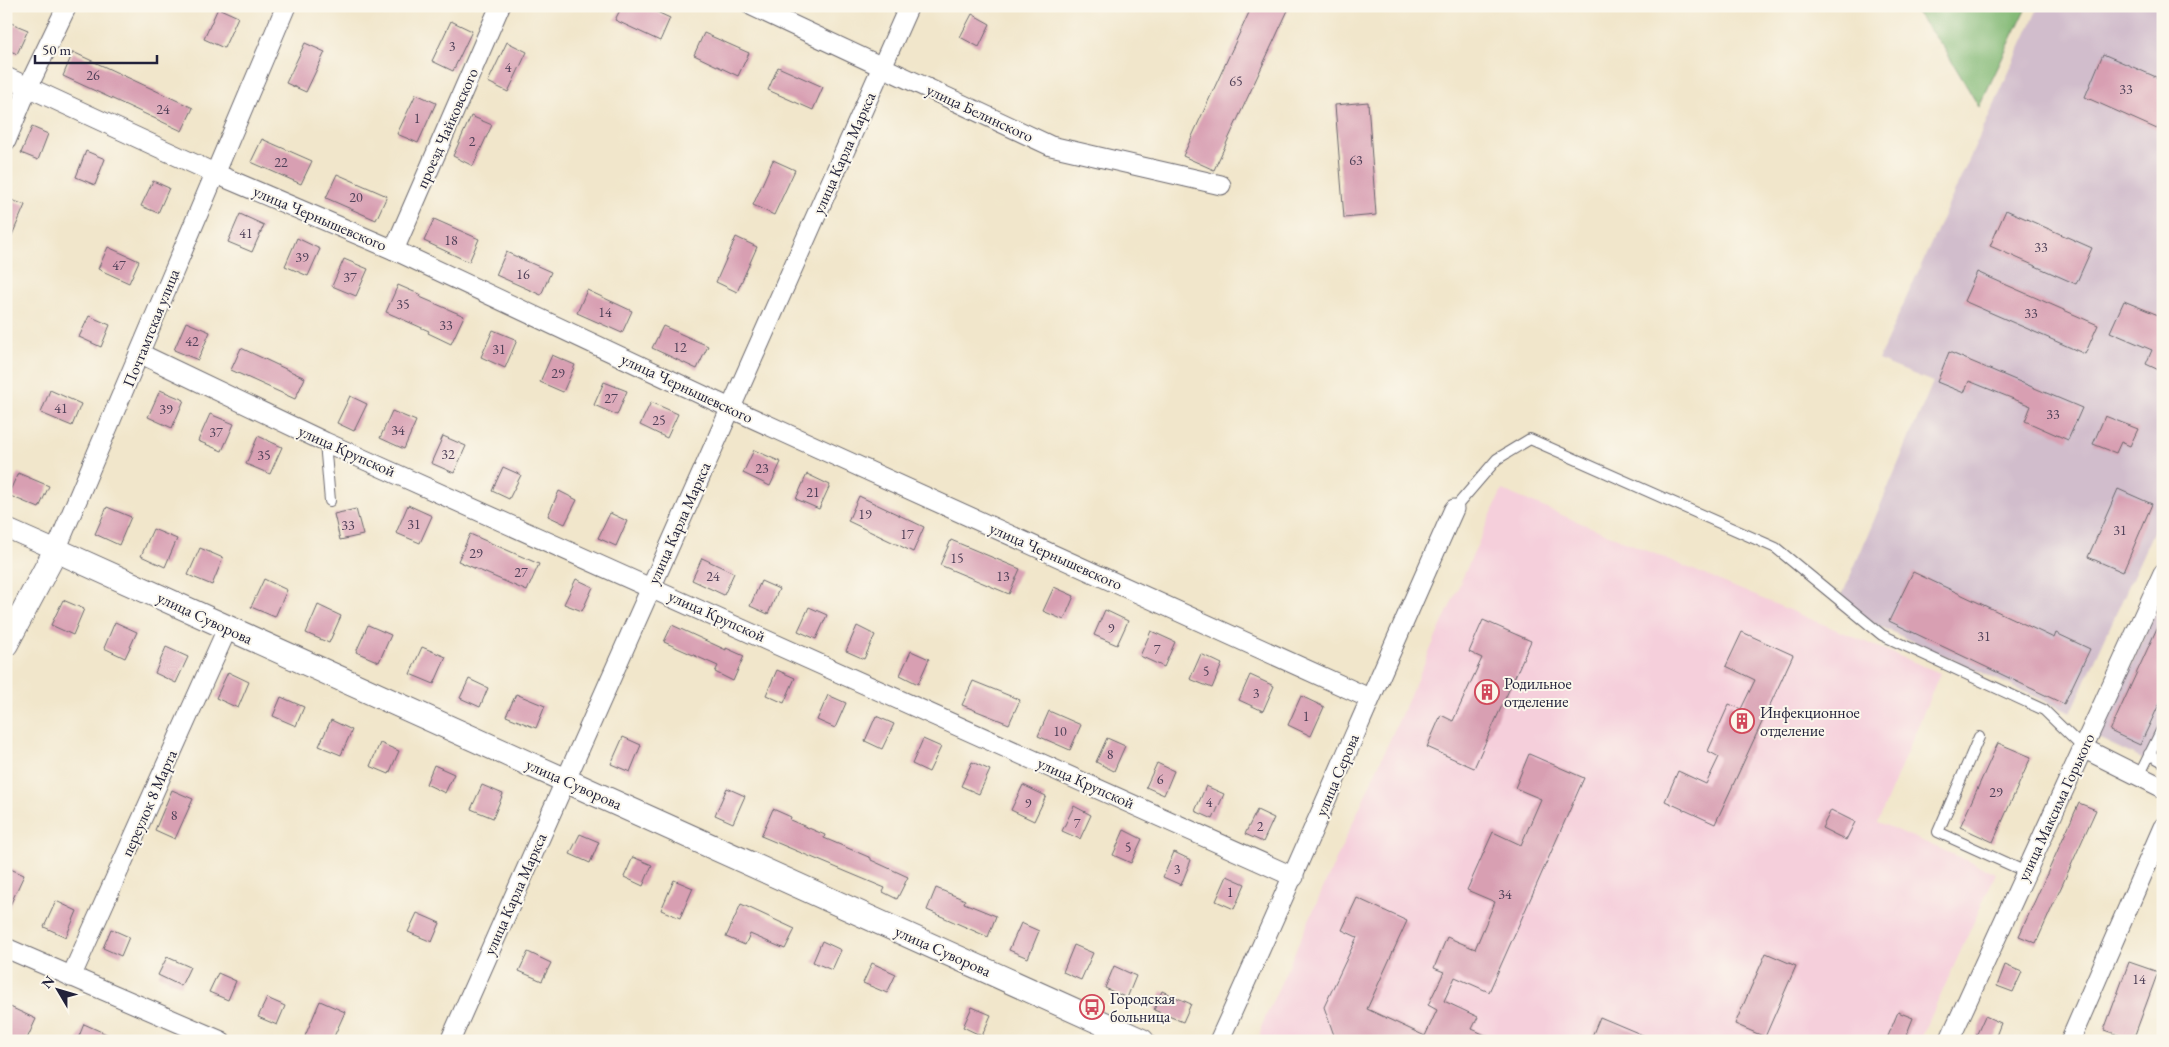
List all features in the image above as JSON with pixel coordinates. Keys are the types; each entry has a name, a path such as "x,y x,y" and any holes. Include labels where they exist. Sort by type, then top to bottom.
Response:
{"street":[{"path":"6,141 28,87 67,6"},
{"name":"Почтамтская улица","path":"6,644 56,550 141,354 214,173 286,6"},
{"name":"проезд Чайковского","path":"394,250 500,6"},
{"name":"улица Белинского","path":"752,6 1051,146 1221,185"},
{"name":"улица Карла Маркса","path":"450,1041 909,6"},
{"name":"улица Чернышевского","path":"6,77 214,173 394,250 730,408 1369,698"},
{"name":"улица Крупской","path":"141,354 325,442 1294,877"},
{"name":"улица Серова","path":"1219,1041 1294,877 1369,698 1454,509"},
{"name":"улица Суворова","path":"6,528 226,629 566,779 1142,1041"},
{"name":"улица Максима Горького","path":"1949,1041 2163,573"},
{"name":"переулок 8 Марта","path":"71,977 226,629"},
{"path":"2083,748 2163,788"},
{"path":"2070,1041 2163,828"},
{"path":"6,948 221,1041"}],"lane":[{"path":"1454,509 1497,459 1530,438 1776,548 1882,635 2044,710 2083,748"},
{"path":"325,442 330,501"},
{"path":"2139,776 2163,727"},
{"path":"1979,737 1938,832 2026,872"},
{"path":"2149,754 2163,762"}],"shaded area":[{"path":"2039,6 2163,6 2163,510 2071,713 1837,607 1933,382 1878,360"},
{"path":"1502,490 1940,673 1878,822 1996,873 1920,1041 1260,1041 1261,1027"},
{"path":"2163,595 2163,769 2098,738"}],"green space":[{"path":"1911,6 2027,6 1979,107 1944,48"}],"building":[{"path":"622,6 644,6 670,18 660,41 615,20"},
{"path":"1252,6 1290,6 1214,170 1183,156"},
{"path":"218,8 238,17 224,48 204,39"},
{"path":"972,14 990,24 979,47 960,37"},
{"path":"6,21 28,30 17,54 6,49"},
{"path":"451,21 472,31 453,71 432,61"},
{"path":"704,33 749,53 738,76 694,55"},
{"path":"507,42 527,52 508,92 488,82"},
{"path":"305,43 325,52 306,92 286,83"},
{"path":"73,52 193,108 182,131 63,76"},
{"path":"2103,54 2163,80 2163,115 2157,129 2085,97"},
{"path":"778,67 823,87 813,110 768,90"},
{"path":"416,94 436,103 418,143 397,134"},
{"path":"1368,102 1376,215 1344,218 1335,105"},
{"path":"471,116 492,125 473,166 453,156"},
{"path":"32,127 48,134 38,160 21,153"},
{"path":"262,139 312,161 301,184 251,162"},
{"path":"86,151 105,159 95,185 76,177"},
{"path":"773,160 795,170 774,215 753,205"},
{"path":"337,174 387,196 376,220 326,198"},
{"path":"153,181 169,188 158,213 141,206"},
{"path":"6,198 25,205 6,249"},
{"path":"2006,210 2092,248 2076,284 1990,246"},
{"path":"240,214 264,225 252,252 228,242"},
{"path":"434,219 479,239 469,262 424,241"},
{"path":"736,237 757,247 737,292 716,282"},
{"path":"297,238 320,249 308,276 285,266"},
{"path":"108,247 139,261 129,283 98,269"},
{"path":"506,252 551,272 541,295 496,275"},
{"path":"344,259 368,269 356,296 332,286"},
{"path":"1977,272 2098,325 2085,354 1964,301"},
{"path":"398,285 421,295 420,297 464,316 451,344 428,333 429,331 386,312"},
{"path":"587,290 632,311 622,333 577,313"},
{"path":"2124,301 2163,317 2163,372 2146,364 2152,350 2110,332"},
{"path":"89,316 110,325 101,347 79,337"},
{"path":"186,322 210,332 198,360 174,350"},
{"path":"663,326 708,346 697,369 652,348"},
{"path":"493,330 517,340 505,368 481,357"},
{"path":"241,348 305,378 295,399 231,370"},
{"path":"1949,352 2082,408 2068,440 2025,421 2031,406 1969,381 1964,393 1937,382"},
{"path":"552,355 575,365 563,392 540,382"},
{"path":"604,382 627,391 617,415 594,405"},
{"path":"50,390 81,404 72,426 41,413"},
{"path":"160,390 184,400 172,428 148,417"},
{"path":"350,396 367,404 354,431 337,423"},
{"path":"651,402 678,414 667,438 640,425"},
{"path":"392,411 416,421 404,449 380,438"},
{"path":"210,414 234,424 222,451 198,441"},
{"path":"2105,416 2138,429 2130,446 2121,442 2116,453 2093,444"},
{"path":"258,436 282,447 270,474 246,464"},
{"path":"443,436 466,446 454,473 431,463"},
{"path":"754,450 781,462 770,486 743,473"},
{"path":"503,467 521,475 509,499 492,491"},
{"path":"18,473 49,486 39,508 8,495"},
{"path":"807,474 830,485 819,509 796,499"},
{"path":"2118,489 2152,504 2123,572 2088,557"},
{"path":"559,491 577,500 565,524 548,516"},
{"path":"859,496 924,527 913,552 848,521"},
{"path":"408,505 432,516 420,543 396,533"},
{"path":"107,507 131,517 119,545 95,534"},
{"path":"356,509 363,535 340,540 334,514"},
{"path":"610,513 627,521 616,546 598,538"},
{"path":"153,529 177,539 165,567 141,556"},
{"path":"470,534 539,564 527,591 458,561"},
{"path":"951,540 1020,569 1009,594 940,565"},
{"path":"200,548 223,558 212,585 188,575"},
{"path":"702,558 734,573 724,595 692,580"},
{"path":"1913,572 2054,638 2056,633 2090,649 2064,704 1889,621"},
{"path":"264,579 287,590 275,617 251,607"},
{"path":"576,579 593,587 582,611 564,604"},
{"path":"761,581 779,589 768,614 750,606"},
{"path":"1054,587 1074,596 1064,620 1043,611"},
{"path":"63,600 84,609 73,635 51,625"},
{"path":"318,605 341,616 329,643 306,633"},
{"path":"809,607 827,615 816,639 798,631"},
{"path":"1105,610 1128,621 1117,645 1094,635"},
{"path":"2163,615 2163,696 2140,745 2110,731"},
{"name":"Родильное отделение","path":"1483,620 1531,641 1474,768 1427,747 1441,715 1453,721 1482,658 1469,652"},
{"path":"115,622 137,632 125,658 104,648"},
{"path":"368,625 391,635 379,662 356,652"},
{"path":"672,625 726,650 726,648 744,656 733,681 715,672 718,666 664,642"},
{"path":"857,626 875,635 864,659 846,651"},
{"path":"1151,631 1175,642 1164,667 1140,656"},
{"name":"Инфекционное отделение","path":"1742,632 1793,655 1715,824 1665,801 1678,771 1706,784 1719,757 1708,751 1729,704 1741,709 1755,680 1726,666"},
{"path":"166,647 188,657 176,683 155,673"},
{"path":"422,647 446,657 434,684 410,674"},
{"path":"911,651 929,659 918,684 900,675"},
{"path":"1201,654 1222,664 1212,688 1190,679"},
{"path":"777,670 795,678 784,703 766,695"},
{"path":"228,672 249,682 238,708 216,698"},
{"path":"1250,675 1274,686 1263,711 1239,700"},
{"path":"469,679 488,688 480,707 460,698"},
{"path":"973,681 1020,700 1009,724 962,705"},
{"path":"516,694 545,706 536,728 506,716"},
{"path":"828,695 846,703 835,728 817,720"},
{"path":"1301,696 1324,707 1311,736 1288,725"},
{"path":"281,697 304,707 296,726 273,716"},
{"path":"1049,711 1081,725 1070,750 1038,736"},
{"path":"876,716 894,724 882,749 865,741"},
{"path":"331,720 352,730 341,755 319,746"},
{"path":"623,737 641,745 630,772 611,764"},
{"path":"1107,738 1125,746 1114,771 1096,762"},
{"path":"923,739 941,747 929,772 912,764"},
{"path":"380,743 399,751 389,774 370,766"},
{"path":"1998,743 2031,757 1993,842 1960,827"},
{"path":"1529,754 1584,778 1489,992 1455,977 1444,1001 1478,1017 1472,1029 1498,1041 1336,1041 1324,1007 1357,937 1342,930 1357,898 1407,921 1367,1009 1425,1036 1437,1010 1428,1005 1444,972 1434,968 1447,937 1475,949 1495,902 1467,890 1493,832 1521,845 1541,799 1515,788"},
{"path":"972,762 990,770 979,794 961,786"},
{"path":"1157,763 1174,771 1164,795 1146,787"},
{"path":"434,765 454,774 445,793 426,784"},
{"path":"482,785 503,794 493,818 471,809"},
{"path":"1023,785 1046,796 1034,821 1011,810"},
{"path":"1206,786 1224,794 1213,819 1195,811"},
{"path":"727,788 745,796 733,823 715,815"},
{"path":"172,790 193,799 175,839 155,830"},
{"path":"2079,803 2096,810 2036,943 2019,936"},
{"path":"1074,806 1091,815 1080,839 1062,831"},
{"path":"773,809 791,817 790,820 825,835 824,838 871,858 871,860 908,877 897,899 883,892 885,888 761,836"},
{"path":"1257,810 1274,818 1263,842 1245,834"},
{"path":"1831,810 1855,822 1846,840 1822,828"},
{"path":"1124,830 1142,839 1131,863 1113,855"},
{"path":"580,834 599,842 590,863 570,854"},
{"path":"1174,852 1191,860 1181,885 1163,877"},
{"path":"633,857 652,865 643,886 624,877"},
{"path":"6,867 24,875 6,914"},
{"path":"1227,876 1245,884 1234,909 1216,901"},
{"path":"674,880 693,888 680,918 661,910"},
{"path":"936,888 965,900 964,903 996,916 988,937 927,910"},
{"path":"56,901 77,911 66,937 44,927"},
{"path":"741,904 795,929 785,949 750,934 745,945 726,937"},
{"path":"417,913 440,923 432,942 408,932"},
{"path":"1021,923 1039,931 1028,958 1009,950"},
{"path":"111,929 129,937 121,956 103,948"},
{"path":"822,941 841,950 832,970 813,962"},
{"path":"1074,945 1093,953 1081,980 1063,972"},
{"path":"528,952 551,963 542,981 519,971"},
{"path":"1766,953 1796,966 1765,1037 1735,1024"},
{"path":"167,957 190,967 181,986 158,975"},
{"path":"2129,962 2158,972 2133,1040 2104,1030"},
{"path":"872,963 896,974 887,993 863,983"},
{"path":"2005,965 2022,972 2013,992 1997,986"},
{"path":"1114,966 1136,976 1127,998 1105,988"},
{"path":"218,973 236,981 228,1000 209,992"},
{"path":"1162,991 1191,1004 1183,1022 1154,1010"},
{"path":"267,998 285,1006 277,1025 258,1017"},
{"path":"320,1001 345,1012 332,1041 315,1041 305,1036"},
{"path":"6,1005 36,1019 26,1041 6,1041"},
{"path":"972,1007 991,1015 982,1036 963,1027"},
{"path":"1898,1012 1913,1018 1904,1041 1886,1041"},
{"path":"1985,1016 2001,1023 1994,1041 1987,1041 1976,1036"},
{"path":"1600,1017 1657,1041 1590,1041"},
{"path":"84,1024 122,1041 77,1041"}],"place":[{"name":"Родильное отделение","path":"1487,692"},
{"name":"Инфекционное отделение","path":"1742,721"},
{"name":"Городская больница","path":"1092,1007"}]}
